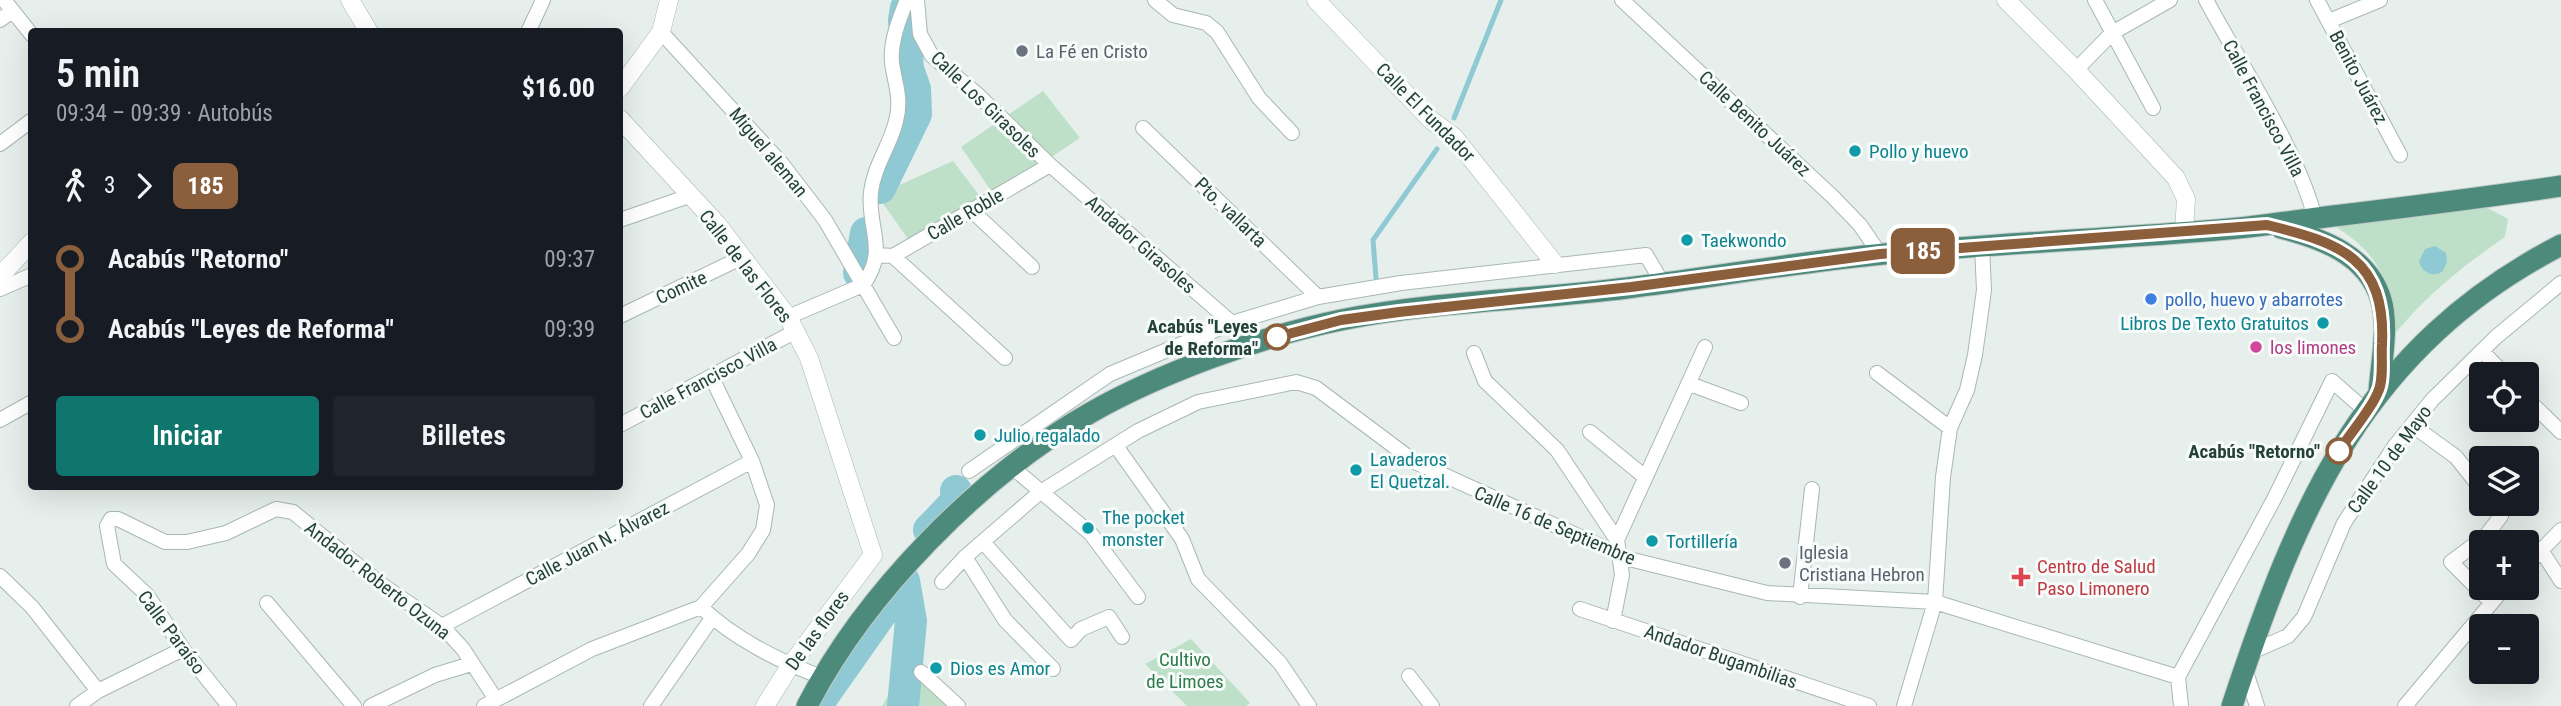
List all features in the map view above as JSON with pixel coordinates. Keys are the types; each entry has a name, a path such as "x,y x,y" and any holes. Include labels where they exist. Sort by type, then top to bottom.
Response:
{"highway":[{"path":"807,706 853,629 894,578 950,522 1012,467 1093,411 1184,370 1277,337 1341,320 1399,312 1880,254 2267,225 2561,186"},
{"path":"2267,225 2308,235 2332,245 2356,260 2372,281 2381,300 2383,325 2379,392"},
{"path":"2232,706 2283,560 2319,482 2365,410 2418,349 2495,283 2561,245"}],"street":[{"path":"530,28 543,0"},
{"path":"623,84 661,32 669,0"},
{"path":"906,0 895,35 892,61 900,92 896,122 877,167 871,194 886,255 1005,358"},
{"name":"Calle Los Girasoles","path":"917,0 920,34 932,56 977,94 1050,165"},
{"path":"1156,0 1173,15 1206,23 1217,32 1259,98 1292,133"},
{"name":"Calle El Fundador","path":"1316,0 1431,120 1454,136 1555,264"},
{"name":"Calle Benito Juárez","path":"1622,0 1833,197 1860,225 1880,254"},
{"path":"2006,0 2076,70 2176,178 2186,199 2184,231"},
{"path":"2095,0 2153,108"},
{"path":"2076,70 2112,33 2170,0"},
{"name":"Calle Francisco Villa","path":"2206,0 2293,161 2308,193 2315,218"},
{"name":"Benito Juárez","path":"2317,0 2400,155"},
{"path":"2329,21 2380,0"},
{"path":"353,1 367,28"},
{"path":"5,10 28,31"},
{"name":"Miguel aleman","path":"661,32 782,164 825,220 894,338"},
{"path":"0,144 28,123"},
{"name":"Calle de las Flores","path":"623,123 743,257 792,324 809,358 873,555"},
{"name":"Pto. vallarta","path":"1143,128 1318,297"},
{"name":"Calle Roble","path":"886,255 1050,165"},
{"name":"Andador Girasoles","path":"1050,165 1232,323"},
{"path":"623,218 689,196"},
{"path":"971,209 1032,267"},
{"path":"0,276 28,246"},
{"path":"1904,706 1935,602 1937,549 1951,428 1967,390 1984,290 1982,246"},
{"path":"863,285 886,255"},
{"path":"969,471 1110,374 1232,323 1318,297 1555,264 1646,255 1662,282"},
{"name":"Comite","path":"623,315 743,257"},
{"path":"0,289 28,277"},
{"name":"Calle 10 de Mayo","path":"2247,661 2288,636 2304,617 2344,523 2432,400 2482,351 2561,283"},
{"name":"Calle Francisco Villa","path":"623,423 712,377 792,324 863,285"},
{"path":"1619,548 1645,477 1705,347"},
{"path":"2482,351 2493,362"},
{"path":"1474,353 1485,381 1557,450 1619,548 1622,575 1613,621"},
{"path":"1877,373 1951,428"},
{"path":"489,702 592,649 701,607 748,554 763,530 767,505 752,461 712,377"},
{"path":"2181,706 2178,677 2274,499 2332,381 2365,410"},
{"name":"Calle 16 de Septiembre","path":"1116,446 1139,431 1198,402 1296,382 1316,388 1415,462 1619,548 1766,593 1800,597 1935,602 2178,677"},
{"path":"1690,384 1741,403"},
{"path":"0,420 28,404"},
{"path":"2539,411 2561,432"},
{"path":"2412,425 2456,457 2469,474"},
{"path":"1590,432 1645,477"},
{"path":"942,582 965,558 1039,493 1116,446 1182,540 1198,579 1280,663 1309,706"},
{"name":"Calle Juan N. Álvarez","path":"442,626 752,461"},
{"path":"1012,467 1039,493 1091,534 1138,597"},
{"path":"1800,597 1812,489"},
{"name":"Andador Roberto Ozuna","path":"111,519 118,519 165,542 187,542 226,533 276,509 293,512 378,582 442,626 463,649 489,702"},
{"path":"2405,706 2491,602 2451,562 2485,537 2501,516"},
{"name":"Calle Paraíso","path":"111,519 107,526 114,564 147,595 183,649 229,706"},
{"path":"2561,530 2541,550 2561,581"},
{"path":"983,542 1071,640 1081,629 1109,617 1122,637"},
{"name":"De las flores","path":"765,706 790,666 873,555"},
{"path":"965,558 1005,620 1053,669"},
{"path":"0,576 32,607 98,691"},
{"path":"267,603 354,706"},
{"path":"701,607 712,618 790,666 822,677"},
{"name":"Andador Bugambilias","path":"1580,609 1869,706"},
{"path":"651,706 712,618"},
{"path":"77,706 98,691 183,649"},
{"path":"2247,661 2257,706"},
{"path":"372,706 435,675 471,664"},
{"path":"921,672 958,706"},
{"path":"1409,676 1432,706"}],"green space":[{"path":"1043,91 1080,138 994,195 961,147"},
{"path":"953,161 982,199 908,239 877,195"},
{"path":"2486,207 2508,219 2505,237 2442,286 2413,313 2387,344 2387,302 2380,271 2361,246 2327,221"},
{"name":"Cultivo de Limoes","path":"1191,639 1250,703 1246,706 1187,706 1145,664"},
{"path":"909,663 953,706 882,706"}],"water":[{"path":"2435,246 2446,253 2447,262 2443,271 2432,274 2426,272 2419,262 2425,249"}],"waterway":[{"path":"1454,118 1501,0"},
{"path":"880,188 916,114 915,89 908,69 904,20 906,8"},
{"path":"1376,278 1373,240 1437,149"},
{"path":"859,273 866,233"},
{"path":"929,530 959,499 956,491"},
{"path":"816,706 904,581"},
{"path":"903,706 911,621 904,581"}],"bus line":[{"name":"185","path":"1277,337 1341,320 1399,312 1631,287 1880,254 2267,225 2308,235 2332,245 2356,260 2372,281 2381,300 2383,325 2379,392 2339,451"}],"place":[{"name":"La Fé en Cristo","path":"1022,51"},
{"name":"Pollo y huevo","path":"1855,151"},
{"name":"Taekwondo","path":"1687,240"},
{"name":"pollo, huevo y abarrotes","path":"2151,299"},
{"name":"Libros De Texto Gratuitos","path":"2323,323"},
{"name":"Acabús \"Leyes de Reforma\"","path":"1277,337"},
{"name":"los limones","path":"2256,347"},
{"name":"Julio regalado","path":"980,435"},
{"name":"Acabús \"Retorno\"","path":"2339,451"},
{"name":"Lavaderos El Quetzal.","path":"1356,470"},
{"name":"The pocket monster","path":"1088,528"},
{"name":"Tortillería","path":"1652,541"},
{"name":"Iglesia Cristiana Hebron","path":"1785,563"},
{"name":"Centro de Salud Paso Limonero","path":"2021,577"},
{"name":"Dios es Amor","path":"936,668"}]}
